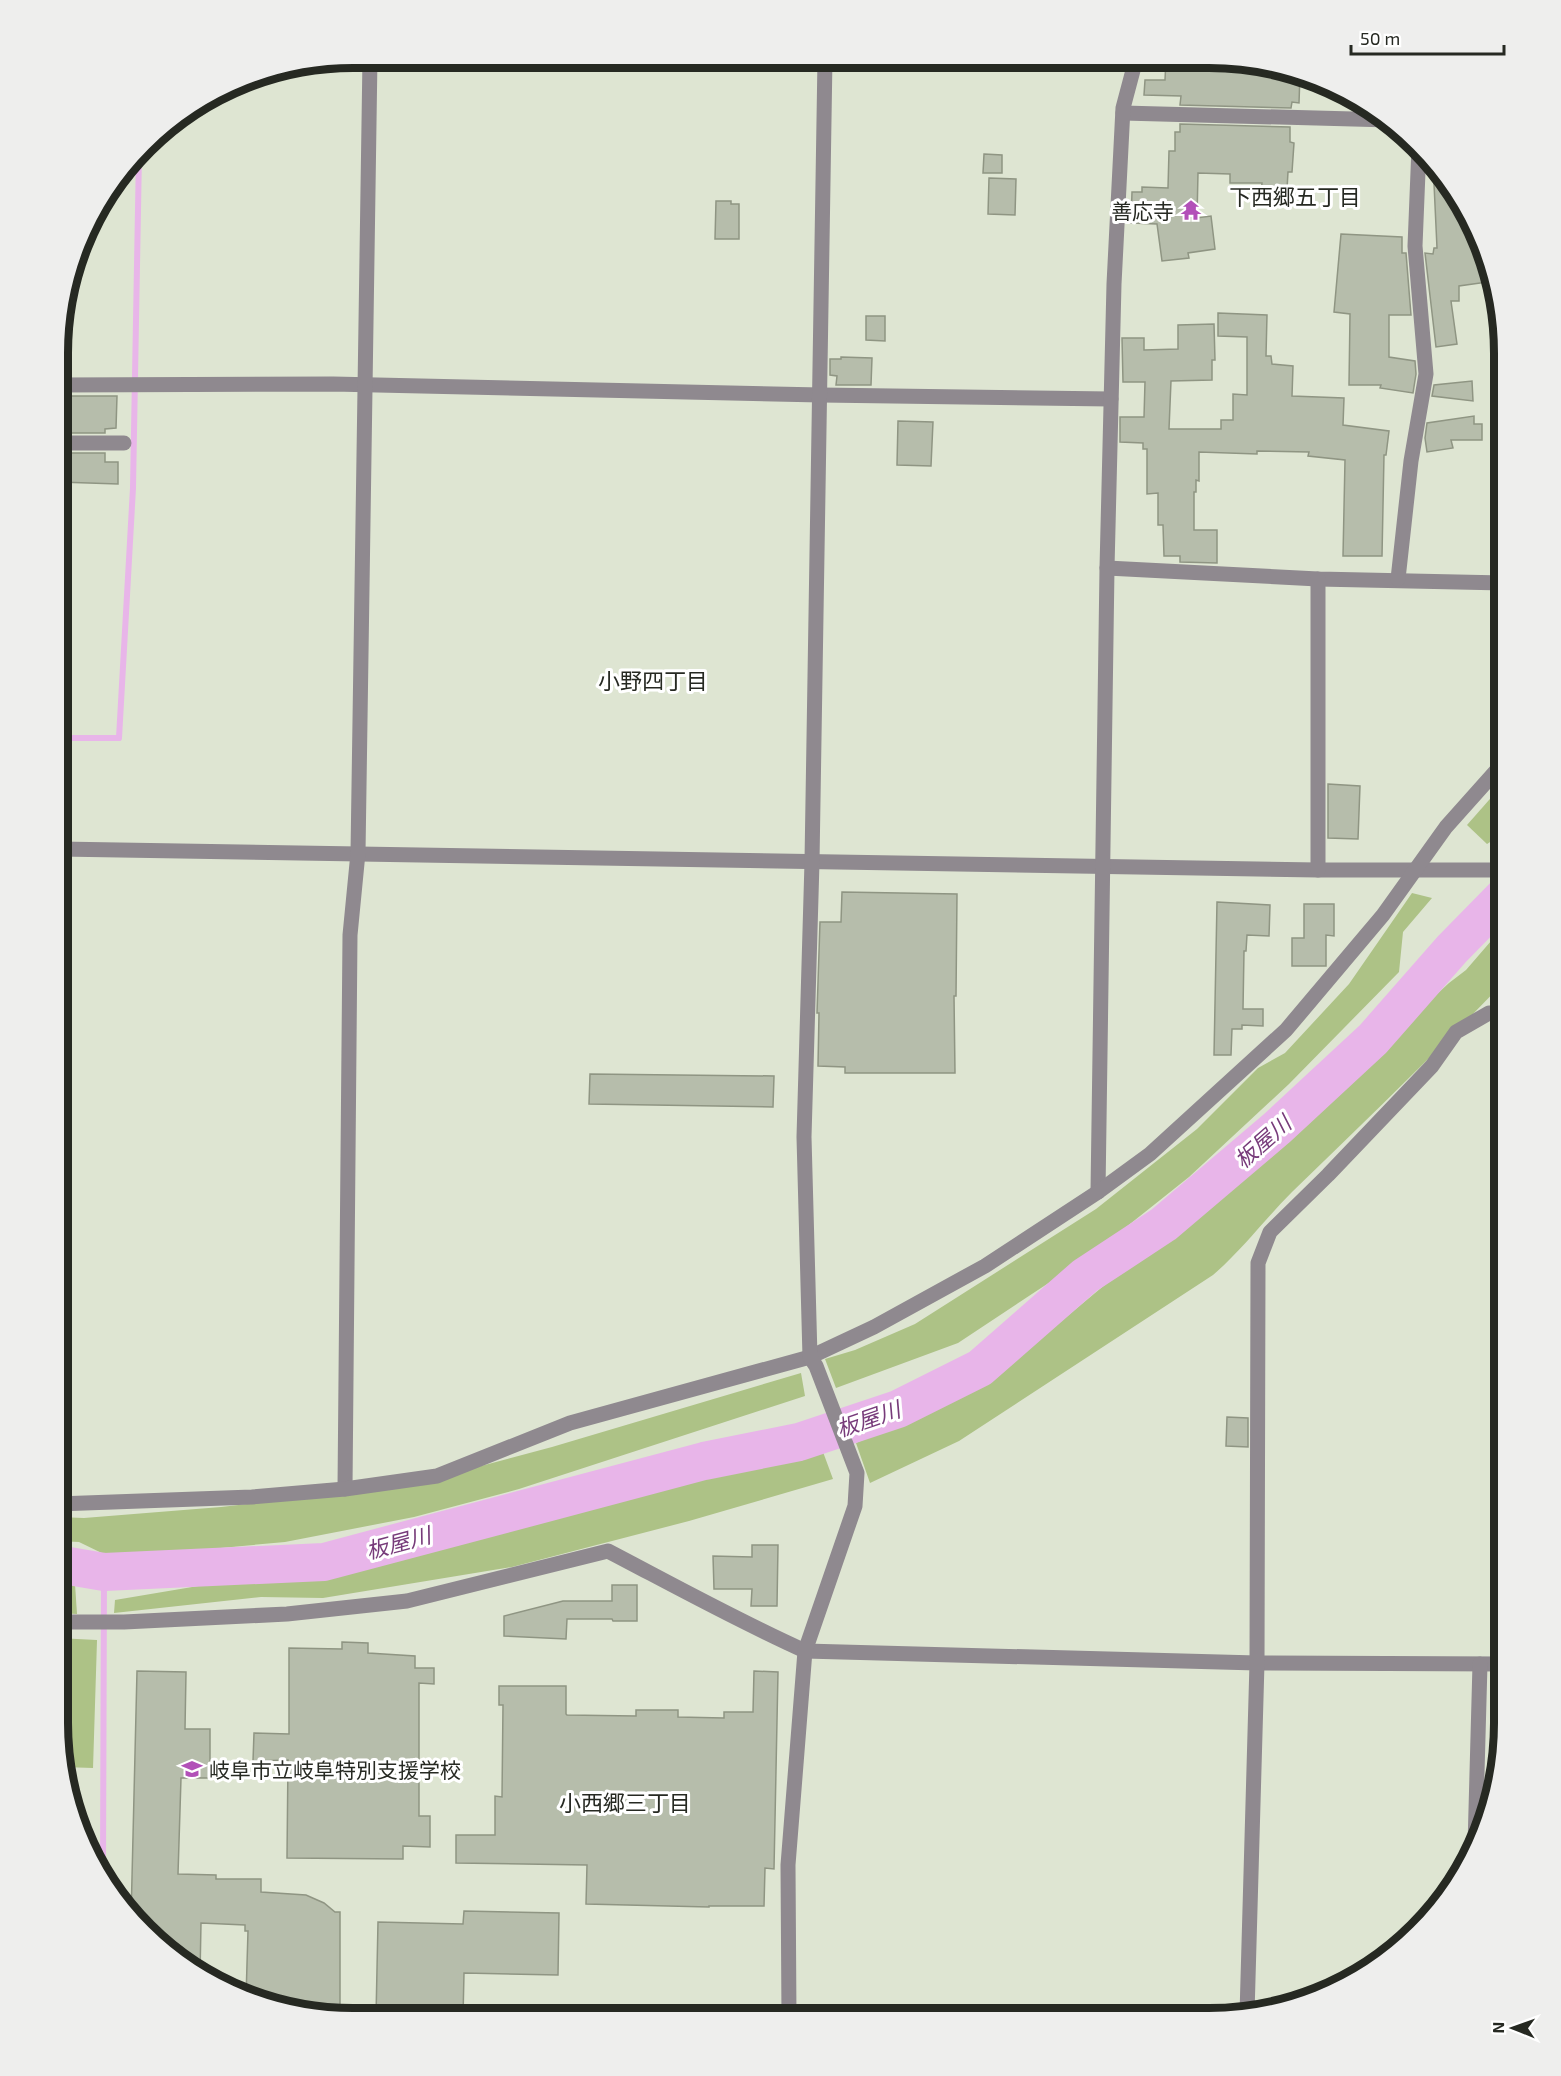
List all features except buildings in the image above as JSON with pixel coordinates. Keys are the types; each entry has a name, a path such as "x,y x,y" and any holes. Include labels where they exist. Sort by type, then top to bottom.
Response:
{"street":[{"path":"345,1489 350,935 358,853 370,68"},
{"path":"789,2008 788,1864 804,1651 855,1506 857,1473 813,1361 804,1137 812,862 825,68"},
{"path":"1098,1192 1107,568 1114,284 1123,113 1134,68"},
{"path":"1123,113 1372,120"},
{"path":"1398,579 1411,461 1426,374 1415,246 1418,160"},
{"path":"68,385 333,384 1111,399"},
{"path":"68,443 124,443"},
{"path":"1107,568 1318,579 1494,583"},
{"path":"1318,579 1318,870"},
{"path":"68,1504 252,1497 345,1489 437,1476 570,1423 813,1361 985,1266 1098,1192 1149,1154 1286,1030 1422,869 1446,827 1494,773"},
{"path":"68,849 1318,870 1494,870"},
{"path":"1247,2006 1257,1663 1258,1263 1270,1232 1432,1066 1456,1032 1489,1013 1494,1013"},
{"path":"68,1622 124,1622 286,1614 407,1601 608,1551 744,1623 804,1651 1257,1663 1494,1664"},
{"path":"1476,1822 1480,1664"}],"green space":[{"path":"1494,794 1494,839 1487,844 1467,825"},
{"path":"1412,893 1432,898 1403,932 1399,972 1289,1084 1189,1177 1091,1255 958,1343 836,1388 825,1359 855,1350 915,1324 1096,1209 1197,1129 1258,1068 1285,1053 1349,984"},
{"path":"1494,938 1494,992 1292,1192 1213,1275 959,1441 870,1483 856,1443 967,1392 1028,1349 1137,1258 1216,1199 1449,983 1466,970"},
{"path":"801,1373 805,1396 519,1489 414,1517 285,1542 112,1558 79,1542 68,1542 68,1517 221,1507 410,1485 552,1447"},
{"path":"823,1452 833,1479 689,1521 512,1567 323,1598 261,1597 114,1613 115,1600 470,1540 625,1492"},
{"path":"68,1584 75,1584 77,1614 68,1614"},
{"path":"68,1639 97,1640 93,1768 71,1767 68,1742"}],"waterway":[{"path":"68,738 119,738 133,488 139,164"},
{"name":"板屋川","path":"68,1566 104,1572 324,1562 704,1461 799,1442 898,1409 980,1368 1085,1276 1164,1224 1277,1128 1373,1039 1452,949 1494,906"},
{"path":"103,1860 104,1572"}],"place":[{"name":"善応寺","path":"1191,210"},
{"name":"岐阜市立岐阜特別支援学校","path":"192,1769"}],"district":[{"name":"下西郷五丁目","path":"1295,196"},
{"name":"小野四丁目","path":"653,680"},
{"name":"小西郷三丁目","path":"625,1802"}]}
